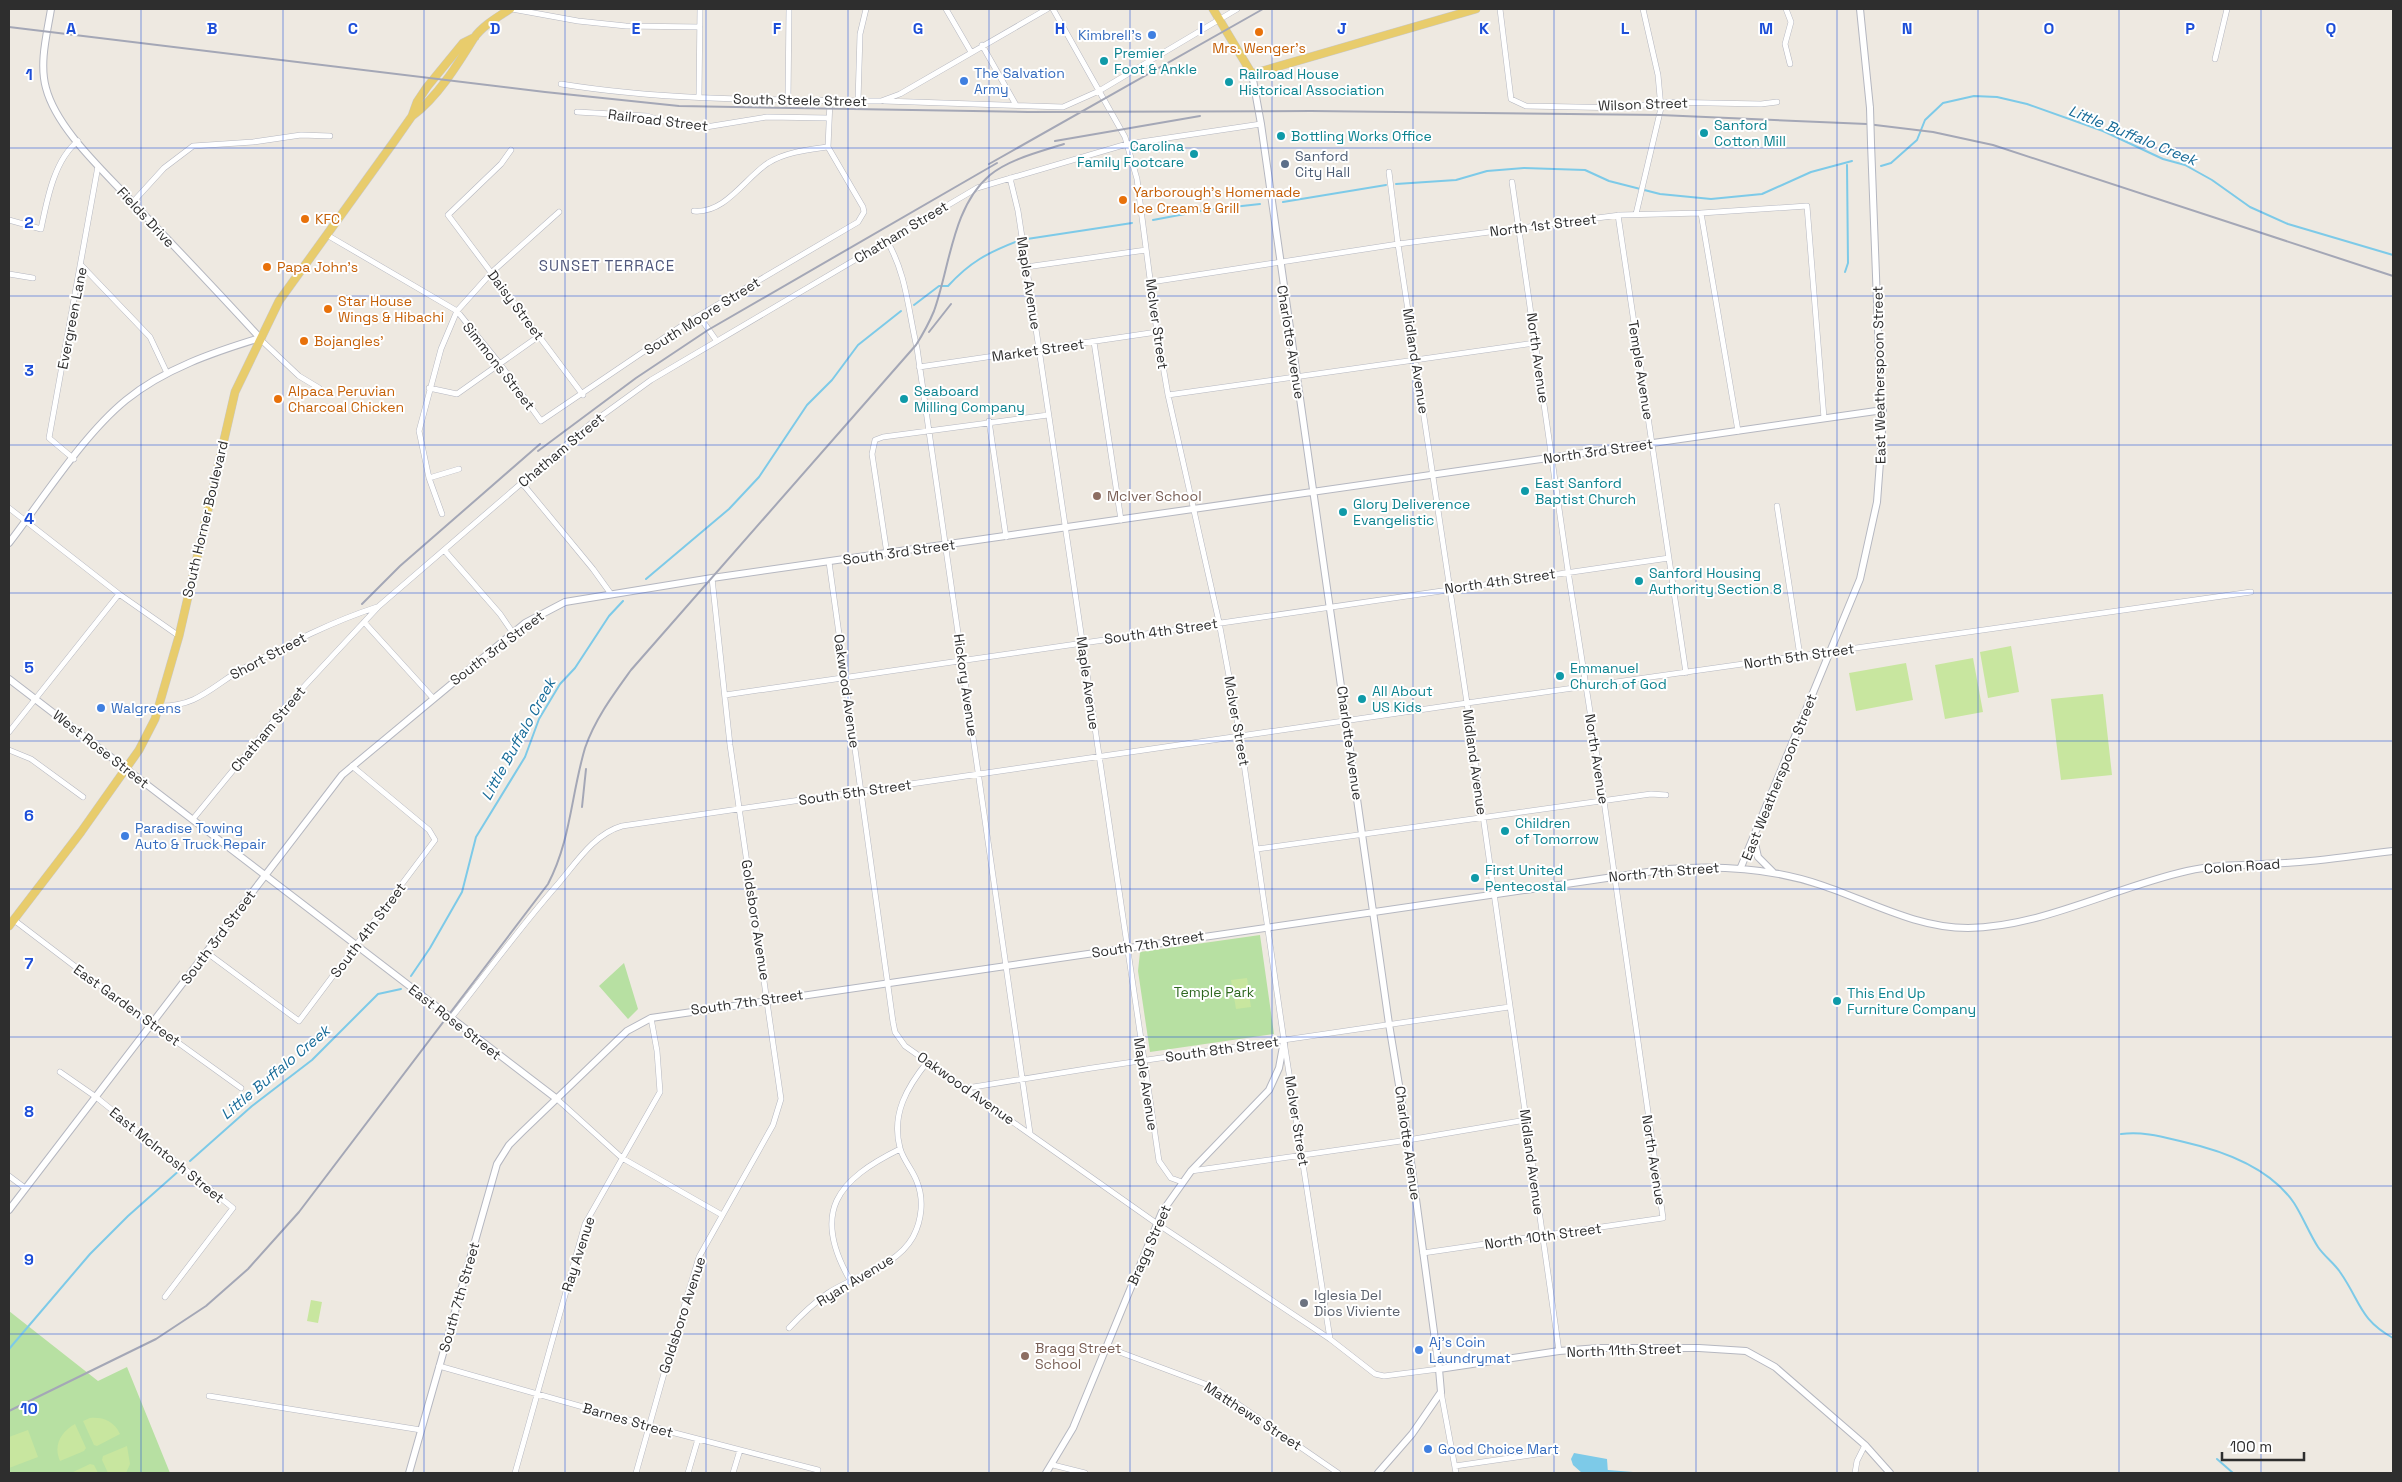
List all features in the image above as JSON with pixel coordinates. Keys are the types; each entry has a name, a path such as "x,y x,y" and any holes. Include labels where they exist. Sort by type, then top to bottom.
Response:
{"main road":[{"name":"South Horner Boulevard","path":"11,923 126,768 146,738 159,706 178,636 235,392 279,301 412,116 417,102 449,58 462,43 475,38 511,9"},
{"name":"Charlotte Avenue","path":"1212,9 1252,74"},
{"path":"1252,74 1476,9"}],"street":[{"name":"Fields Drive","path":"51,9 43,70 45,86 51,104 60,120 98,166 260,338 298,376 319,388"},
{"path":"511,9 578,21 626,26 700,27"},
{"path":"699,96 700,9"},
{"path":"788,99 789,9"},
{"path":"858,101 860,34 866,9"},
{"path":"946,9 971,52"},
{"name":"South Steele Street","path":"561,84 610,92 830,101 881,101 900,94 1047,9"},
{"name":"McIver Street","path":"1053,9 1127,144 1137,179 1157,332 1168,395 1219,622 1240,736 1284,1041 1330,1338"},
{"path":"881,101 1063,107 1099,91 1238,9"},
{"name":"Wilson Street","path":"1500,9 1511,99 1526,106 1627,108 1661,102 1761,104 1777,102"},
{"path":"1636,214 1661,102 1658,75 1644,9"},
{"path":"1786,9 1791,22 1785,44 1790,64"},
{"name":"East Weatherspoon Street","path":"1741,867 1860,579 1873,529 1880,478 1882,410 1870,108 1860,9"},
{"path":"2215,58 2227,9"},
{"path":"982,45 1016,105"},
{"name":"Charlotte Avenue","path":"1252,74 1262,124 1296,376 1408,1140 1440,1369 1441,1392 1456,1473"},
{"path":"694,211 701,212 710,209 734,194 766,164 790,153 828,147 830,101"},
{"name":"Railroad Street","path":"577,112 647,116 670,124 706,127 767,117 828,118"},
{"name":"Chatham Street","path":"193,819 285,707 379,606 589,424 651,380 977,188 1127,144 1262,124"},
{"path":"133,202 164,168 193,146 253,142 301,135 330,136"},
{"path":"9,220 41,228 52,184 70,148 78,141"},
{"name":"South Moore Street","path":"542,421 699,316 858,222 863,215 863,206 828,147"},
{"name":"Daisy Street","path":"511,150 501,164 448,215 583,395"},
{"name":"Evergreen Lane","path":"74,459 49,438 82,266 98,166"},
{"name":"Midland Avenue","path":"1389,172 1559,1351"},
{"name":"Maple Avenue","path":"1008,179 1026,267 1039,349 1083,642 1142,1060 1159,1161 1171,1178 1182,1182"},
{"name":"North Avenue","path":"1512,182 1568,571 1604,801 1663,1218"},
{"name":"North 1st Street","path":"1151,282 1398,244 1618,215 1701,213 1808,206 1824,418"},
{"path":"442,514 429,478 419,430 441,348 457,312 492,272 559,212"},
{"path":"1701,213 1738,431"},
{"name":"Temple Avenue","path":"1618,215 1686,673"},
{"name":"Simmons Street","path":"327,235 457,312 500,364 542,421"},
{"name":"Hickory Avenue","path":"887,241 896,256 907,290 930,430 1024,1079 1030,1133"},
{"path":"1026,267 1146,250"},
{"path":"82,266 150,337 167,373"},
{"path":"9,274 33,278"},
{"path":"699,316 716,340"},
{"name":"Market Street","path":"919,367 1157,332"},
{"path":"429,388 457,394 539,336"},
{"path":"9,544 74,459 121,405 167,373 226,348 260,338"},
{"path":"1094,342 1122,520"},
{"path":"1168,395 1535,343"},
{"name":"North 3rd Street","path":"1314,492 1882,410"},
{"path":"887,554 872,454 873,443 883,436 1048,415"},
{"path":"989,421 1006,537"},
{"path":"429,478 459,469"},
{"path":"522,483 593,569 611,594"},
{"name":"South 3rd Street","path":"9,1210 342,775 532,618 560,604 611,594 1314,492"},
{"path":"1777,506 1800,656"},
{"path":"9,508 119,594 178,636"},
{"path":"444,550 500,614 513,633"},
{"name":"North 4th Street","path":"1330,606 1669,558"},
{"name":"Oakwood Avenue","path":"829,562 887,982 895,1032 905,1046 1156,1223 1330,1338 1375,1374 1384,1376 1440,1369"},
{"name":"Goldsboro Avenue","path":"636,1473 693,1274 722,1215 773,1125 780,1109 781,1085 738,808 712,578"},
{"name":"North 5th Street","path":"1346,722 1467,703 2251,592"},
{"path":"9,732 119,594"},
{"name":"Short Street","path":"159,706 175,706 196,700 233,674 277,650 339,620 379,606"},
{"name":"South 4th Street","path":"725,695 1330,606"},
{"path":"364,622 433,698"},
{"name":"West Rose Street","path":"9,679 193,819"},
{"name":"South 5th Street","path":"451,1018 525,922 591,844 612,829 738,808 1346,722"},
{"path":"9,750 31,759 83,798"},
{"name":"South 4th Street","path":"206,952 299,1021 433,845 434,838 429,830 352,766"},
{"path":"1257,849 1651,794 1666,795"},
{"name":"East Rose Street","path":"193,819 556,1099 622,1158 722,1215"},
{"path":"1754,838 1758,857 1774,873"},
{"name":"Colon Road","path":"2094,898 2189,870 2301,862 2393,851"},
{"name":"North 7th Street","path":"1374,911 1687,867 1741,867 1774,873 1821,885 1916,920 1951,927 1969,928 2009,923 2044,915 2094,898"},
{"name":"South 7th Street","path":"409,1473 497,1164 509,1145 627,1031 642,1021 768,999 1374,911"},
{"name":"East Garden Street","path":"11,923 241,1088"},
{"name":"South 8th Street","path":"966,1088 1142,1060 1509,1007"},
{"name":"Ray Avenue","path":"515,1473 585,1224 660,1092 657,1051 651,1018"},
{"name":"Bragg Street","path":"1046,1473 1073,1428 1156,1223 1191,1171 1269,1090 1279,1068 1284,1041"},
{"name":"Ryan Avenue","path":"788,1328 814,1303 850,1280 894,1258 903,1250 917,1227 921,1206 918,1182 900,1149 898,1120 900,1106 914,1079 928,1061"},
{"name":"East McIntosh Street","path":"60,1072 96,1097 233,1208 165,1298"},
{"path":"1191,1171 1408,1140 1526,1120"},
{"path":"850,1280 833,1247 832,1226 835,1206 848,1183 859,1172 900,1149"},
{"path":"9,1176 26,1188"},
{"name":"North 10th Street","path":"1424,1253 1663,1218"},
{"name":"Matthews Street","path":"1106,1347 1213,1387 1338,1473"},
{"name":"North 11th Street","path":"1440,1369 1559,1351 1604,1348 1736,1349 1758,1357 1775,1367 1864,1445 1890,1473"},
{"name":"Barnes Street","path":"439,1366 698,1439 818,1470"},
{"path":"1378,1473 1412,1434 1441,1392"},
{"path":"210,1396 421,1430"},
{"path":"688,1473 698,1439"},
{"path":"1855,1473 1856,1460 1864,1445"},
{"path":"733,1473 740,1450"},
{"path":"1455,1466 1551,1452"},
{"path":"1052,1464 1084,1473"}],"green space":[{"path":"2011,646 2019,692 1988,698 1980,652"},
{"path":"1973,658 1983,712 1945,719 1935,665"},
{"path":"1906,663 1913,700 1856,711 1849,673"},
{"path":"2103,694 2112,775 2061,780 2051,699"},
{"name":"Temple Park","path":"1260,935 1274,1034 1150,1052 1138,971 1140,952"},
{"path":"624,963 638,1009 628,1019 599,986"},
{"path":"1247,978 1249,990 1233,993 1231,980"},
{"path":"1249,994 1251,1007 1236,1009 1234,997"},
{"path":"311,1300 322,1302 318,1323 307,1321"},
{"path":"9,1311 98,1381 127,1367 170,1473 9,1473"},
{"path":"90,1418 108,1421 115,1426 120,1434 97,1446 94,1445 83,1421"},
{"path":"75,1424 86,1448 84,1451 60,1461 57,1450 58,1444 62,1435"},
{"path":"28,1430 38,1457 9,1468 9,1437"},
{"path":"127,1446 130,1464 126,1473 108,1473 102,1460 103,1456"},
{"path":"90,1464 94,1465 98,1473 71,1473"}],"water":[{"path":"1574,1453 1607,1459 1608,1473 1582,1473 1573,1465 1571,1459"}],"waterway":[{"name":"Little Buffalo Creek","path":"1881,166 1891,163 1917,140 1925,120 1943,103 1974,96 1997,97 2027,104 2103,131 2163,159 2185,165 2212,180 2250,207 2288,224 2393,255"},
{"name":"Little Buffalo Creek","path":"1396,184 1456,180 1487,171 1524,168 1585,170 1609,181 1660,194 1711,199 1762,194 1811,172 1852,161"},
{"path":"1845,272 1848,263 1847,165"},
{"name":"Little Buffalo Creek","path":"1283,202 1386,185"},
{"name":"Little Buffalo Creek","path":"1153,220 1206,210 1260,204"},
{"name":"Little Buffalo Creek","path":"1027,239 1132,223"},
{"name":"Little Buffalo Creek","path":"914,305 939,286 948,286 980,259 1018,241"},
{"name":"Little Buffalo Creek","path":"646,579 729,509 759,477 807,405 832,380 858,345 901,311"},
{"name":"Little Buffalo Creek","path":"411,976 430,948 462,892 476,837 525,757 539,719 560,684 575,668 609,616 623,601"},
{"name":"Little Buffalo Creek","path":"190,1161 252,1106 312,1060 378,994 401,989"},
{"path":"2121,1134 2153,1135 2215,1150 2245,1163 2272,1180 2294,1203 2318,1247 2340,1272 2367,1317 2373,1324 2393,1338"},
{"name":"Little Buffalo Creek","path":"9,1349 90,1254 128,1216 181,1169"},
{"path":"2217,1459 2233,1473"},
{"path":"1608,1471 1633,1473"}],"railway":[{"path":"989,164 1263,9"},
{"path":"9,27 545,92 679,106 1028,112 1311,111 1660,115 1867,124 1933,132 1993,145 2393,276"},
{"path":"1055,141 1200,116"},
{"path":"9,1411 156,1339 206,1306 248,1269 299,1212 548,884 562,851 580,766 589,737 599,717 624,679 916,345 934,311 960,220 977,188 998,169 1025,156 1064,144"},
{"path":"538,451 636,378 708,330 997,163"},
{"path":"929,332 951,304"},
{"path":"362,604 400,566 540,444"},
{"path":"582,807 586,769"}],"place":[{"name":"Mrs. Wenger’s","path":"1259,32"},
{"name":"Kimbrell's","path":"1152,35"},
{"name":"Premier Foot & Ankle","path":"1104,61"},
{"name":"The Salvation Army","path":"964,81"},
{"name":"Railroad House Historical Association","path":"1229,82"},
{"name":"Sanford Cotton Mill","path":"1704,133"},
{"name":"Bottling Works Office","path":"1281,136"},
{"name":"Carolina Family Footcare","path":"1194,154"},
{"name":"Sanford City Hall","path":"1285,164"},
{"name":"Yarborough's Homemade Ice Cream & Grill","path":"1123,200"},
{"name":"KFC","path":"305,219"},
{"name":"Papa John's","path":"267,267"},
{"name":"Star House Wings & Hibachi","path":"328,309"},
{"name":"Bojangles'","path":"304,341"},
{"name":"Alpaca Peruvian Charcoal Chicken","path":"278,399"},
{"name":"Seaboard Milling Company","path":"904,399"},
{"name":"East Sanford Baptist Church","path":"1525,491"},
{"name":"McIver School","path":"1097,496"},
{"name":"Glory Deliverence Evangelistic","path":"1343,512"},
{"name":"Sanford Housing Authority Section 8","path":"1639,581"},
{"name":"Emmanuel Church of God","path":"1560,676"},
{"name":"All About US Kids","path":"1362,699"},
{"name":"Walgreens","path":"101,708"},
{"name":"Children of Tomorrow","path":"1505,831"},
{"name":"Paradise Towing Auto & Truck Repair","path":"125,836"},
{"name":"First United Pentecostal","path":"1475,878"},
{"name":"This End Up Furniture Company","path":"1837,1001"},
{"name":"Iglesia Del Dios Viviente","path":"1304,1303"},
{"name":"Aj's Coin Laundrymat","path":"1419,1350"},
{"name":"Bragg Street School","path":"1025,1356"},
{"name":"Good Choice Mart","path":"1428,1449"}],"district":[{"name":"SUNSET TERRACE","path":"607,265"}]}
